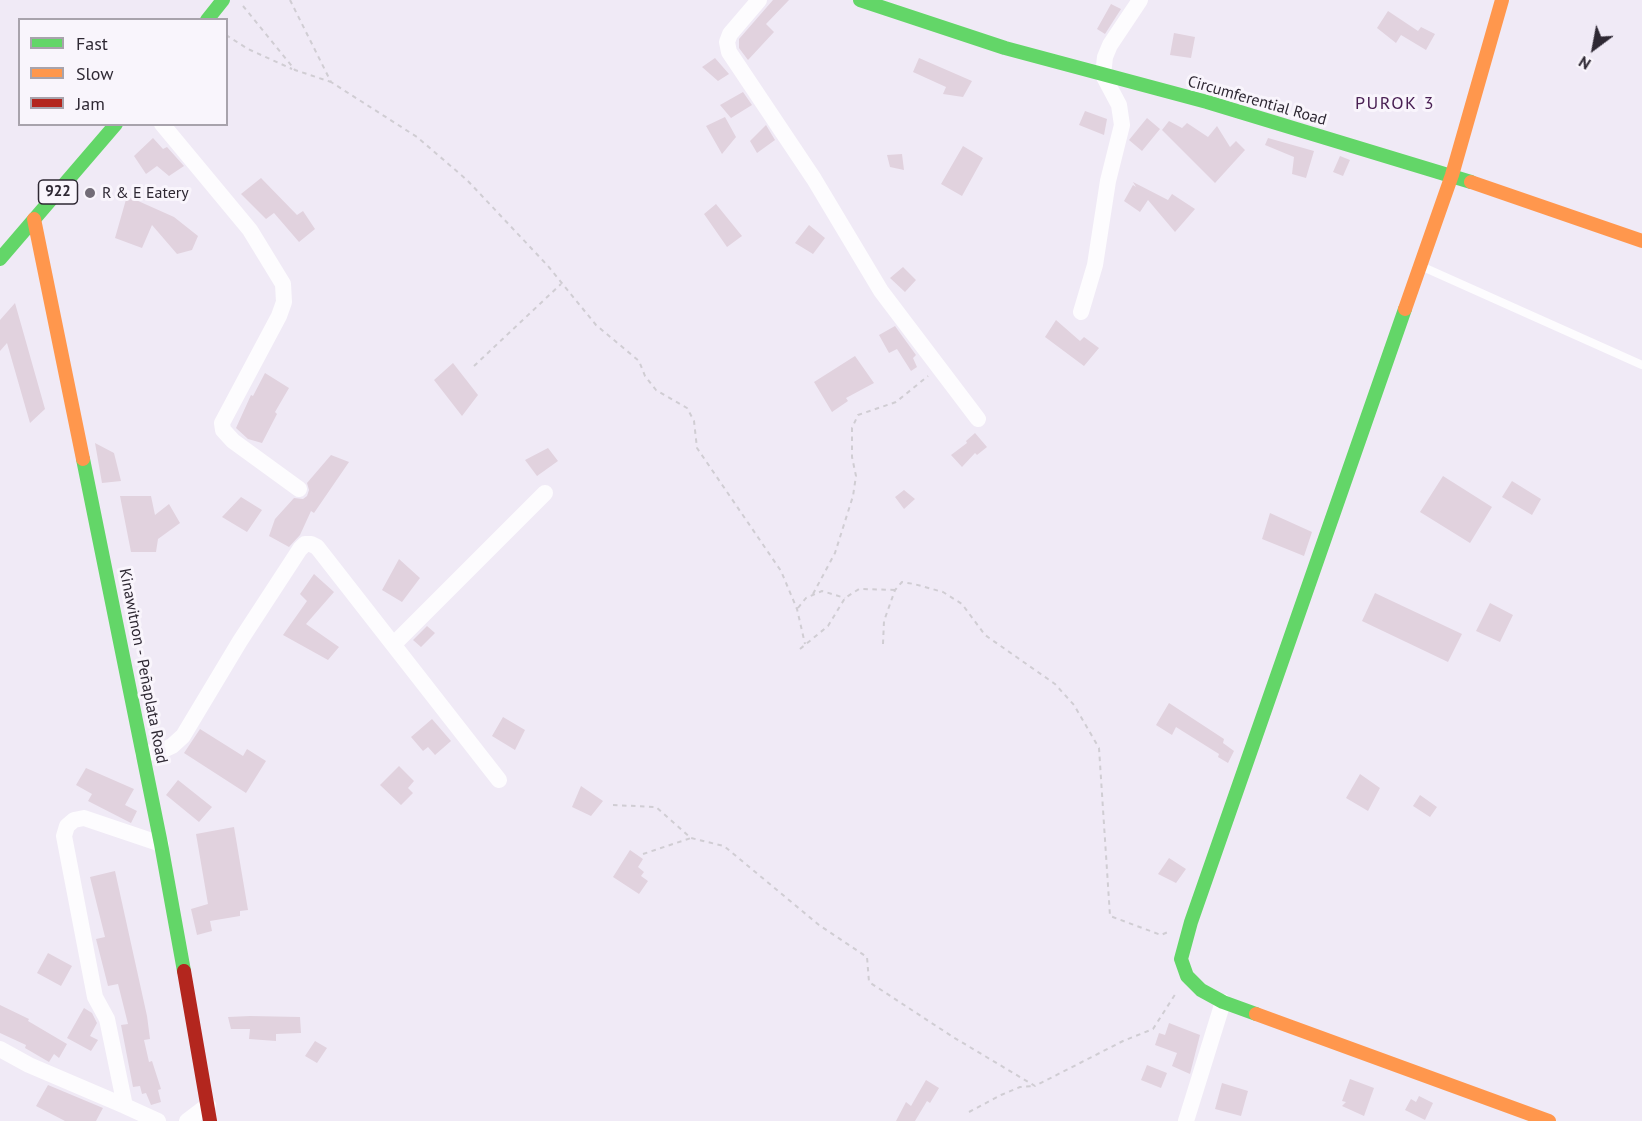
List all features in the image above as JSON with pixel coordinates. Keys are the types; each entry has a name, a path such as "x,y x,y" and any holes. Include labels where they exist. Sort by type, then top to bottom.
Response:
{"street":[{"path":"209,18 223,0"},
{"path":"759,0 730,34 727,42 729,52 814,179 881,291 978,419"},
{"name":"Circumferential Road","path":"860,0 938,28 1102,75 1207,102 1452,175 1642,241"},
{"path":"1081,312 1095,265 1108,181 1122,125 1119,105 1102,75 1110,45 1140,0"},
{"path":"1502,0 1452,175 1185,940 1181,959 1187,976 1201,990 1223,1002 1549,1121"},
{"name":"922","path":"0,259 114,126"},
{"path":"164,126 250,230 283,284 284,302 279,316 222,423 223,430 233,441 299,489"},
{"name":"Kinawitnon - Peñaplata Road","path":"34,219 161,844 209,1113"},
{"path":"394,644 545,493"},
{"path":"143,753 159,752 172,746 183,736 240,641 305,544 317,547 499,780"},
{"path":"125,1106 107,1018 95,997 64,836 67,826 74,820 84,818 161,844"},
{"path":"1186,1121 1223,1002"},
{"path":"0,1048 29,1065 159,1121"},
{"path":"187,1121 209,1113"}],"lane":[{"path":"1420,266 1642,365"}],"path":[{"path":"239,0 295,70"},
{"path":"283,0 290,1 331,82"},
{"path":"228,36 248,50 331,82 417,137 467,180 596,325 639,361 645,376 656,390 687,408 694,421 697,448 782,572 797,609 805,644"},
{"path":"474,366 561,284"},
{"path":"797,609 813,594 835,553 853,496 856,476 852,457 852,428 858,415 896,402 924,382 936,364"},
{"path":"883,644 884,621 895,590 902,582 943,592 962,604 985,635 1055,684 1074,705 1099,748 1110,916 1161,934"},
{"path":"800,649 828,626 845,598 859,589 895,590"},
{"path":"813,594 822,591 845,598"},
{"path":"613,805 656,807 691,838 724,846 819,925 867,957 869,982 953,1037 1035,1086"},
{"path":"644,854 691,838"},
{"path":"969,1112 1020,1087 1035,1086 1123,1041 1153,1029 1187,976"}],"building":[{"path":"773,0 789,0 766,24 774,32 748,60 739,48 739,39"},
{"path":"1111,4 1121,9 1105,34 1097,29"},
{"path":"1388,11 1418,31 1421,27 1435,34 1426,50 1401,35 1396,43 1377,28"},
{"path":"1174,33 1195,37 1191,58 1170,55"},
{"path":"715,58 729,74 718,81 702,67"},
{"path":"919,58 972,81 963,97 943,94 946,87 913,72"},
{"path":"743,92 752,105 731,118 720,105"},
{"path":"1085,111 1107,119 1104,135 1079,125"},
{"path":"725,117 736,137 722,154 706,126"},
{"path":"1147,118 1160,129 1142,151 1129,140"},
{"path":"1169,121 1182,128 1187,123 1208,137 1217,126 1230,147 1236,141 1245,150 1215,183 1162,130"},
{"path":"766,125 775,140 757,153 750,141"},
{"path":"153,138 163,149 167,147 184,166 169,176 157,166 146,174 134,156"},
{"path":"1268,138 1314,151 1306,178 1292,174 1294,157 1265,145"},
{"path":"963,146 983,158 962,196 941,184"},
{"path":"902,154 904,170 890,167 887,155"},
{"path":"1340,156 1350,160 1343,176 1333,172"},
{"path":"261,178 297,215 303,211 315,229 299,242 274,213 266,219 241,194"},
{"path":"1133,182 1168,200 1172,194 1195,209 1175,232 1148,200 1140,212 1124,201 1133,185 1136,187"},
{"path":"127,196 174,217 198,236 192,250 177,254 152,225 142,248 115,238"},
{"path":"716,204 742,236 727,247 704,214"},
{"path":"809,225 825,238 813,254 795,243"},
{"path":"903,267 916,280 905,292 890,278"},
{"path":"15,303 45,409 30,423 7,343 0,351 0,320"},
{"path":"1056,320 1080,341 1084,337 1099,348 1084,366 1045,337"},
{"path":"895,326 916,355 913,358 917,367 911,371 897,349 889,353 879,335"},
{"path":"855,356 874,383 846,398 848,401 832,412 814,382"},
{"path":"453,363 478,395 462,416 434,380"},
{"path":"265,373 289,388 275,412 277,414 262,443 248,439 236,428 251,395 253,396"},
{"path":"975,433 987,447 977,455 975,453 962,467 951,455 967,443 966,441"},
{"path":"95,443 114,453 121,481 102,483"},
{"path":"548,448 558,461 537,476 525,460"},
{"path":"331,455 349,462 314,513 311,511 300,535 289,547 269,536 275,519 294,498 303,499 307,496 309,490 307,483"},
{"path":"1443,476 1492,507 1470,543 1420,512"},
{"path":"1512,481 1541,499 1532,515 1502,497"},
{"path":"904,490 915,499 904,509 895,497"},
{"path":"120,496 151,496 155,515 169,504 180,523 158,539 156,552 131,552"},
{"path":"241,497 262,510 247,532 222,517"},
{"path":"1270,513 1312,532 1304,556 1262,539"},
{"path":"399,559 420,578 402,602 382,590"},
{"path":"314,574 334,592 306,624 339,647 328,660 283,635 307,601 300,594"},
{"path":"1375,593 1462,634 1448,662 1362,621"},
{"path":"1490,603 1513,615 1500,642 1476,631"},
{"path":"427,626 435,633 421,647 413,640"},
{"path":"1169,703 1224,739 1223,743 1234,751 1228,763 1218,757 1219,754 1176,727 1172,735 1156,725"},
{"path":"503,717 525,730 515,750 492,736"},
{"path":"432,719 451,741 435,755 428,747 423,751 411,737"},
{"path":"200,729 243,756 247,749 266,761 246,793 184,753"},
{"path":"399,766 414,781 408,788 413,793 401,805 380,785"},
{"path":"86,768 134,789 125,805 137,811 131,823 88,801 92,794 76,785"},
{"path":"1360,774 1380,788 1368,811 1346,798"},
{"path":"178,780 212,807 199,822 166,795"},
{"path":"581,786 603,801 591,816 572,807"},
{"path":"1420,795 1437,807 1430,817 1413,806"},
{"path":"234,827 248,910 240,911 240,916 210,921 212,931 197,935 191,909 208,904 196,834"},
{"path":"630,850 643,859 638,867 644,872 641,876 648,881 639,894 613,877"},
{"path":"1169,858 1186,869 1176,883 1158,874"},
{"path":"115,871 147,1016 150,1039 144,1040 149,1062 152,1061 161,1089 158,1090 161,1102 151,1105 146,1093 142,1094 140,1086 133,1087 121,1025 128,1024 118,984 108,986 96,939 105,937 90,877"},
{"path":"48,953 72,966 61,986 37,973"},
{"path":"0,1005 29,1019 28,1021 67,1044 59,1058 54,1054 49,1062 25,1048 26,1045 0,1033"},
{"path":"84,1008 92,1013 97,1023 90,1036 98,1040 91,1051 67,1038"},
{"path":"228,1017 300,1017 301,1033 276,1034 276,1041 249,1039 250,1029 231,1029"},
{"path":"1169,1023 1200,1035 1190,1074 1172,1066 1177,1053 1155,1045 1159,1033 1165,1035"},
{"path":"315,1041 327,1048 317,1063 305,1056"},
{"path":"1147,1065 1167,1073 1161,1088 1141,1080"},
{"path":"1350,1079 1374,1088 1364,1116 1342,1106 1346,1102 1342,1101"},
{"path":"926,1080 939,1088 930,1103 927,1101 915,1121 896,1121 906,1102 911,1106"},
{"path":"1222,1083 1248,1091 1241,1116 1215,1109"},
{"path":"48,1085 103,1108 96,1121 65,1121 36,1106"},
{"path":"1419,1096 1433,1103 1425,1120 1405,1110 1411,1099 1416,1102"}],"traffic: fast":[{"path":"209,18 223,0"},
{"path":"860,0 1005,48 1207,102 1471,182"},
{"path":"0,259 114,126"},
{"path":"1256,1014 1223,1002 1201,990 1187,976 1181,959 1191,922 1405,309"},
{"path":"83,459 161,844 184,971"}],"traffic: slow":[{"path":"1405,309 1452,175 1502,0"},
{"path":"1471,182 1642,241"},
{"path":"34,219 83,459"},
{"path":"1256,1014 1549,1121"}],"traffic: jam":[{"path":"184,971 210,1121"}],"place":[{"name":"R & E Eatery","path":"90,193"}],"district":[{"name":"PUROK 3","path":"1395,104"}]}
